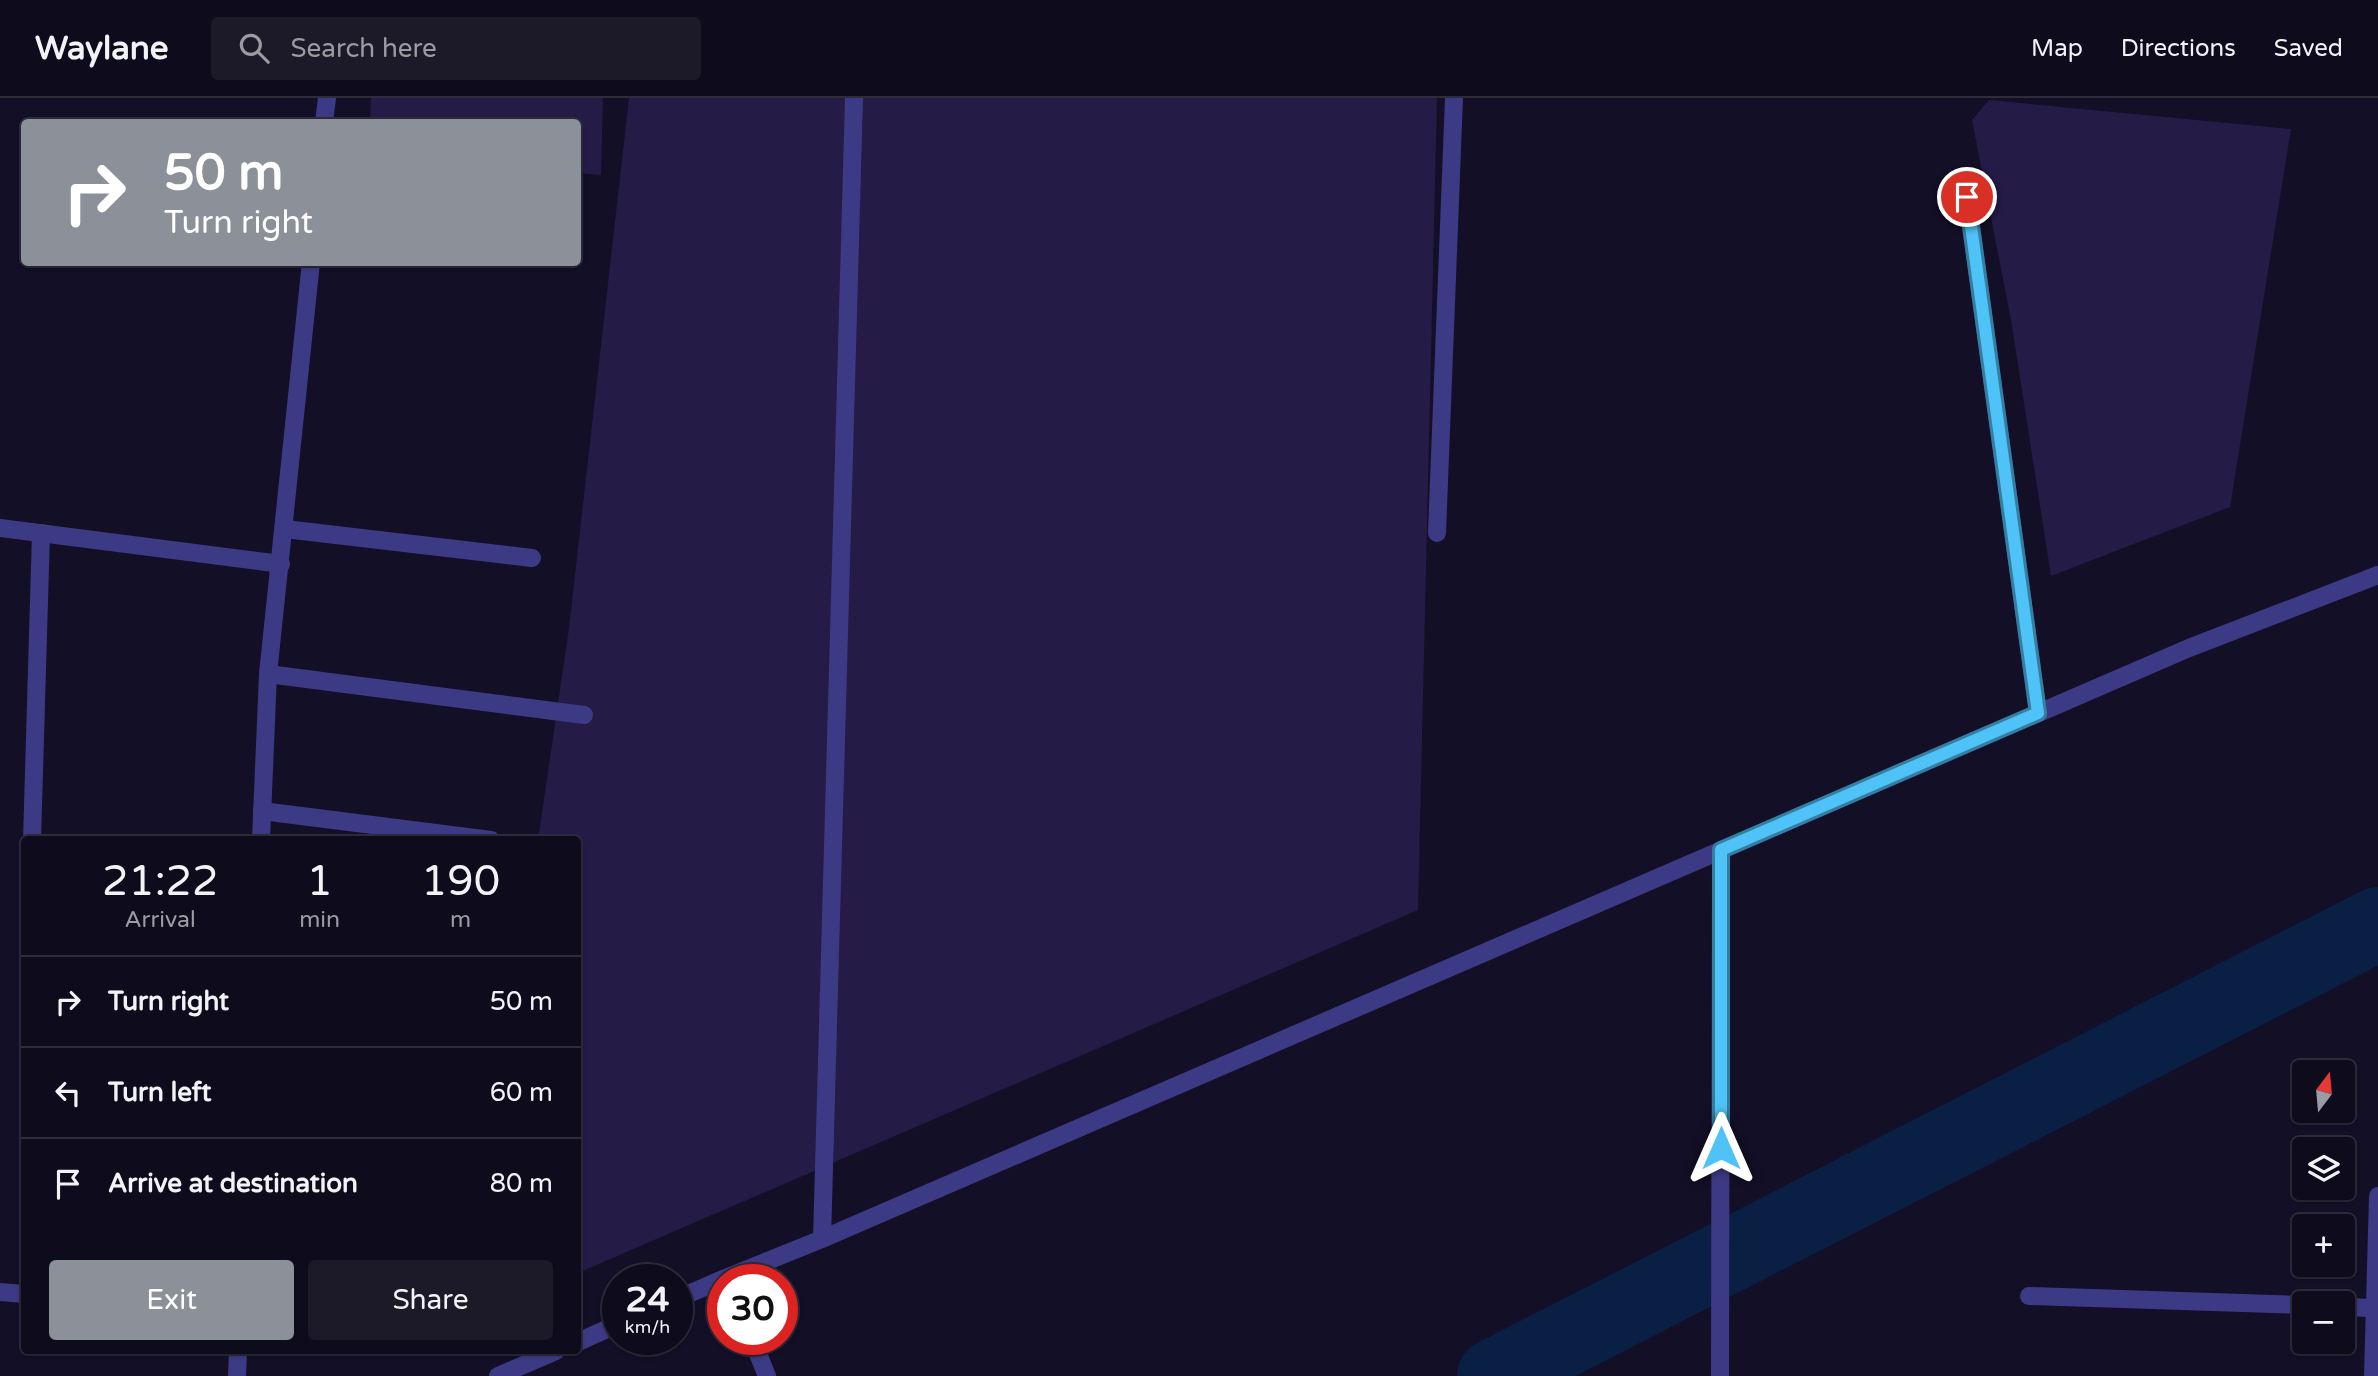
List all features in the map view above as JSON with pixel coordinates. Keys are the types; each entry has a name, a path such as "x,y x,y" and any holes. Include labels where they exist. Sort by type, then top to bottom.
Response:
{"street":[{"path":"324,119 327,98"},
{"path":"822,1239 853,98"},
{"path":"1437,533 1454,98"},
{"path":"1967,197 2038,713"},
{"path":"261,836 268,674 311,266"},
{"path":"0,528 281,564"},
{"path":"285,529 532,558"},
{"path":"33,836 41,533"},
{"path":"761,1264 2189,648 2378,575"},
{"path":"268,674 584,715"},
{"path":"262,811 459,836"},
{"path":"1720,1373 1721,850"},
{"path":"2373,1376 2378,1196"},
{"path":"0,1292 21,1294"},
{"path":"2029,1296 2292,1305"},
{"path":"2355,1307 2375,1308"},
{"path":"581,1341 602,1331"},
{"path":"237,1376 238,1354"},
{"path":"498,1376 549,1354"},
{"path":"758,1355 767,1376"}],"building":[{"path":"371,98 603,98 601,175 581,173 581,119 370,119"},
{"path":"629,98 1437,98 1418,910 581,1272 581,836 539,836 569,628"},
{"path":"1989,100 2291,129 2230,507 2051,576 2011,320 1972,120"}],"waterway":[{"path":"1494,1376 2378,924"}],"route":[{"path":"1721,1148 1721,850 2038,713 1967,197"}]}
